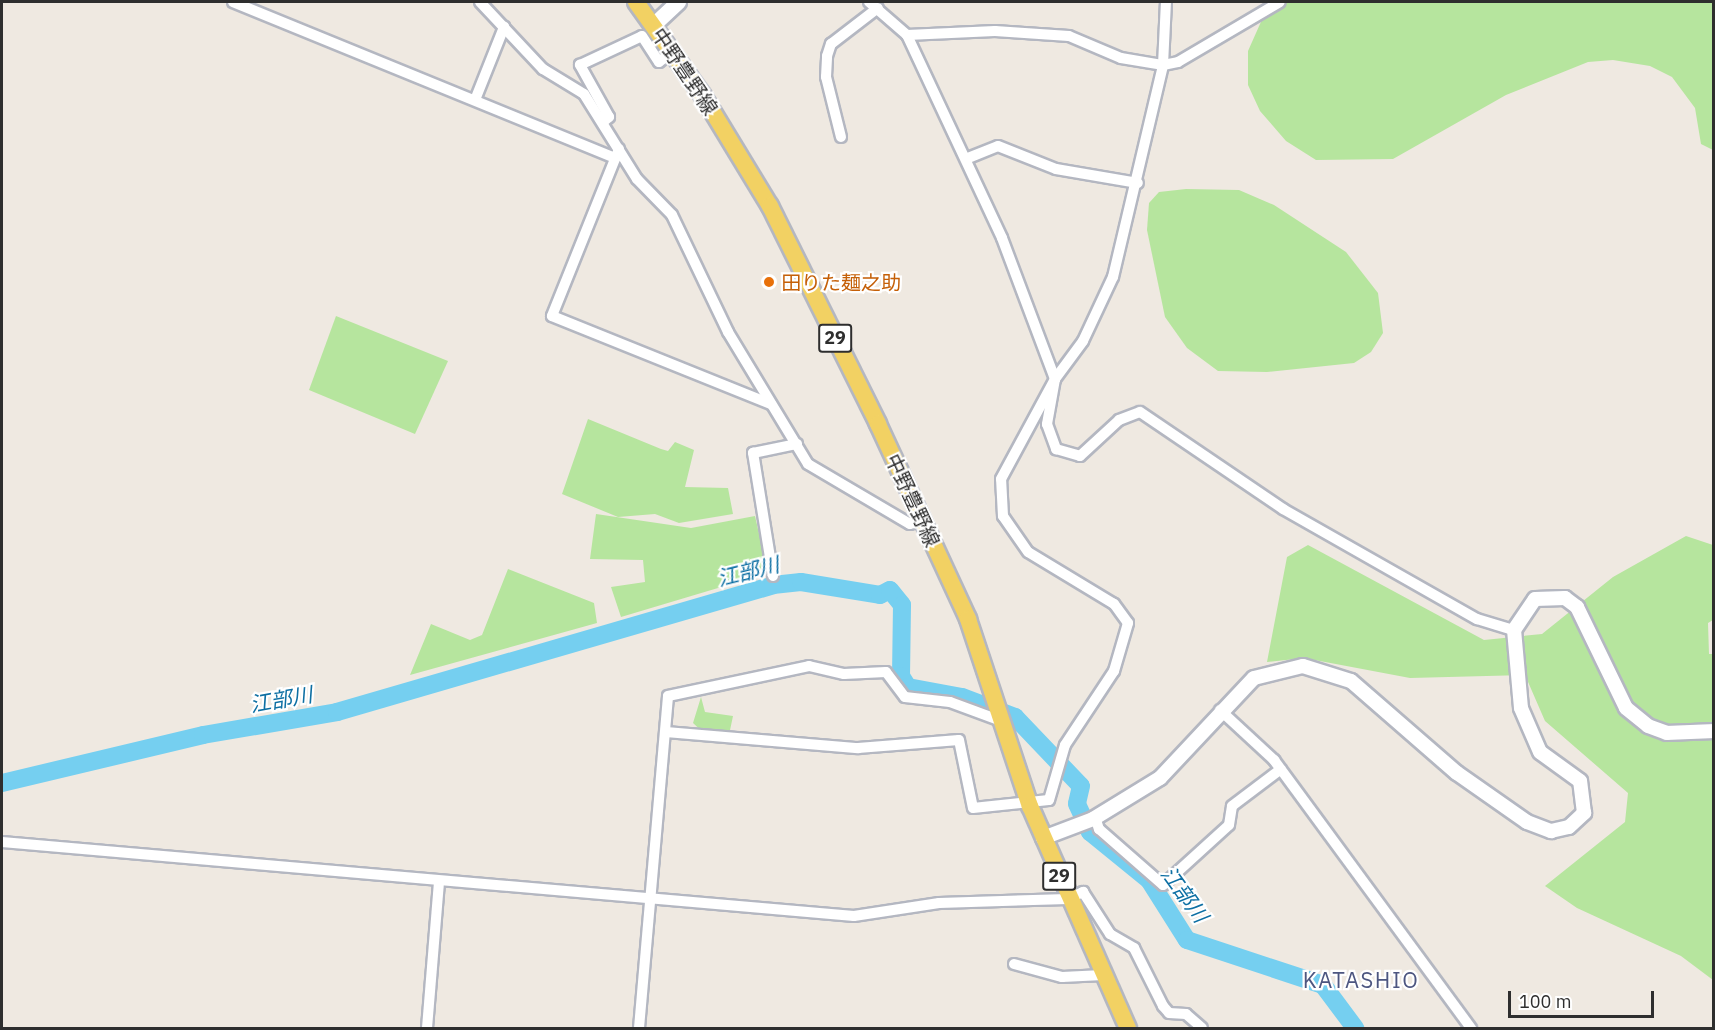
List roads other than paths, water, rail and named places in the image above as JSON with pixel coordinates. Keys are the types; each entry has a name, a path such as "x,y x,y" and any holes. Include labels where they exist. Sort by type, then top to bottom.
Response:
{"main road":[{"name":"中野豊野線","path":"636,2 673,51 770,206 924,520 968,619 999,720 1030,806 1068,899 1128,1029"},
{"path":"654,24 678,2"}],"street":[{"path":"233,2 475,100 617,154"},
{"path":"480,2 543,69 584,94 603,122 617,154 686,235 708,296 771,404 797,444 818,470 910,524 924,520"},
{"path":"666,732 858,748 958,740 973,808 1030,806 1049,800 1062,756 1114,671 1128,623 1114,604 1028,552 1003,516 1001,479 1055,379 1104,298 1138,183 1163,65 1166,2"},
{"path":"907,35 995,31 1069,36 1121,58 1163,65 1178,62 1280,2"},
{"path":"841,136 826,77 827,56 831,44 873,5 907,35 968,158 1055,379 1047,424 1056,449 1066,455 1080,456 1119,420 1140,412 1283,509 1477,619 1514,630"},
{"path":"475,100 504,27"},
{"path":"603,122 609,117 579,65 642,36 659,62 673,51"},
{"path":"968,158 998,146 1056,169 1138,183"},
{"path":"617,154 552,316 771,404"},
{"path":"773,576 753,453 797,444"},
{"path":"1043,838 1094,818 1160,778 1238,690 1273,671 1303,666 1335,674 1369,695 1457,773 1512,812 1544,829 1563,831 1580,819 1585,797 1580,781 1540,752 1525,725 1514,630 1534,599 1565,598 1587,620 1626,708 1667,734 1713,731"},
{"path":"639,1029 668,696 809,666 844,674 886,672 905,697 950,702 999,720"},
{"path":"1220,710 1281,769 1471,1029"},
{"path":"1094,818 1099,829 1163,885 1229,825 1232,807 1281,769"},
{"path":"2,842 651,901 854,916 939,903 1068,899 1083,892 1110,934 1134,948 1163,1006 1169,1013 1186,1014 1202,1029"},
{"path":"427,1029 439,882"},
{"path":"1014,963 1062,977 1104,975"}],"waterway":[{"name":"江部川","path":"2,783 203,735 337,712 773,585 801,582 880,595 890,590 902,605 901,676 908,687 962,697 1015,717 1081,786 1077,804 1090,832 1149,880 1187,940 1323,985 1355,1028"}],"place":[{"name":"田りた麺之助","path":"769,282"}],"district":[{"name":"KATASHIO","path":"1361,980"}]}
